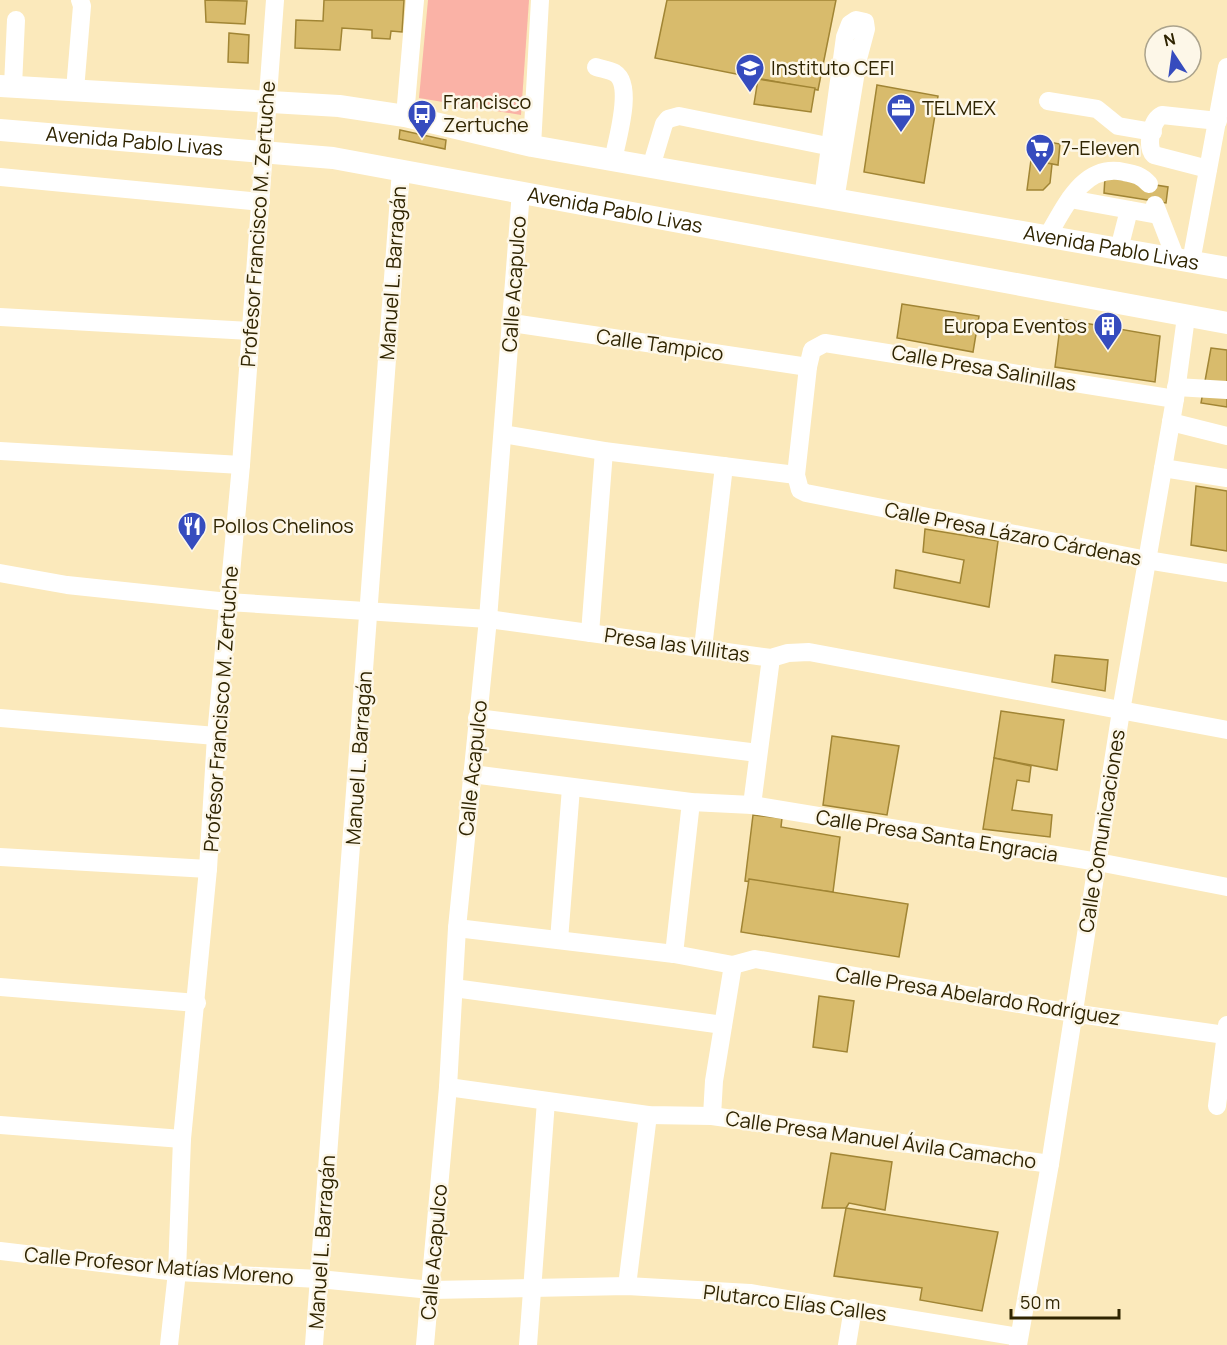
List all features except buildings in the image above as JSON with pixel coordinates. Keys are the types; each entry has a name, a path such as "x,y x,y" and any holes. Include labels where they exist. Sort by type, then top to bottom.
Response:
{"main road":[{"name":"Avenida Pablo Livas","path":"7,86 339,106 405,116 531,146 1227,267"},
{"name":"Avenida Pablo Livas","path":"0,130 333,158 1227,323"}],"street":[{"path":"75,90 82,6 80,0"},
{"name":"Profesor Francisco M. Zertuche","path":"169,1345 177,1272 182,1139 197,1003 216,736 241,465 275,0"},
{"path":"405,116 416,0"},
{"path":"531,146 540,0"},
{"path":"7,86 16,20"},
{"path":"829,199 837,148 866,28 865,22 850,24 845,37 837,148"},
{"path":"596,67 615,73 622,80 625,93 613,160"},
{"path":"1183,260 1208,169 1225,91 1227,67"},
{"path":"1048,101 1097,110 1118,126 1152,132"},
{"path":"1208,169 1154,155 1150,146 1152,132 1155,121 1162,115 1218,121"},
{"path":"651,167 664,124 668,119 679,116 837,148"},
{"path":"1047,237 1070,199 1089,176 1110,169 1142,175 1149,184"},
{"name":"Manuel L. Barragán","path":"314,1345 401,170"},
{"path":"0,177 261,202"},
{"name":"Calle Acapulco","path":"425,1345 448,1087 457,928 488,619 521,191"},
{"path":"1070,199 1129,210 1156,208 1183,260"},
{"path":"1119,249 1129,210"},
{"name":"Calle Comunicaciones","path":"1018,1341 1050,1164 1121,711 1176,393 1186,316"},
{"path":"0,317 250,331"},
{"name":"Calle Tampico","path":"512,323 808,367"},
{"name":"Calle Presa Salinillas","path":"808,367 812,350 825,342 1176,393 1227,390"},
{"path":"798,483 808,367"},
{"path":"1171,422 1227,436"},
{"name":"Calle Presa Lázaro Cárdenas","path":"503,434 604,451 724,466 1147,560 1227,573"},
{"path":"0,451 241,465"},
{"path":"590,633 604,451"},
{"path":"703,648 724,466"},
{"path":"1163,468 1227,478"},
{"name":"Presa las Villitas","path":"0,573 67,585 228,602 488,619 771,658 788,653 809,652 1227,730"},
{"path":"752,806 771,658"},
{"path":"0,718 216,736"},
{"path":"477,718 758,753"},
{"name":"Calle Presa Santa Engracia","path":"472,774 691,802 752,806 1098,862 1227,887"},
{"path":"559,940 572,788"},
{"path":"674,954 691,802"},
{"path":"0,857 208,869"},
{"name":"Calle Presa Abelardo Rodríguez","path":"457,928 674,954 733,965 755,959 1072,1013 1226,1029"},
{"path":"712,1116 714,1081 733,965"},
{"path":"0,987 197,1003"},
{"path":"454,988 723,1025"},
{"path":"1217,1106 1226,1029"},
{"name":"Calle Presa Manuel Ávila Camacho","path":"448,1087 648,1115 712,1116 1050,1164"},
{"path":"528,1345 534,1289 546,1101"},
{"path":"627,1286 648,1115"},
{"path":"0,1125 182,1139"},
{"name":"Calle Profesor Matías Moreno","path":"0,1251 177,1272 319,1279 431,1290 534,1289"},
{"name":"Plutarco Elías Calles","path":"534,1289 627,1286 750,1293 853,1308 1018,1341"},
{"path":"847,1345 853,1308"}],"shaded area":[{"path":"428,0 529,0 521,115 419,98"}],"place":[{"name":"Instituto CEFI","path":"750,94"},
{"name":"TELMEX","path":"901,134"},
{"name":"Francisco Zertuche","path":"422,140"},
{"name":"7-Eleven","path":"1040,174"},
{"name":"Europa Eventos","path":"1108,352"},
{"name":"Pollos Chelinos","path":"192,552"}]}
